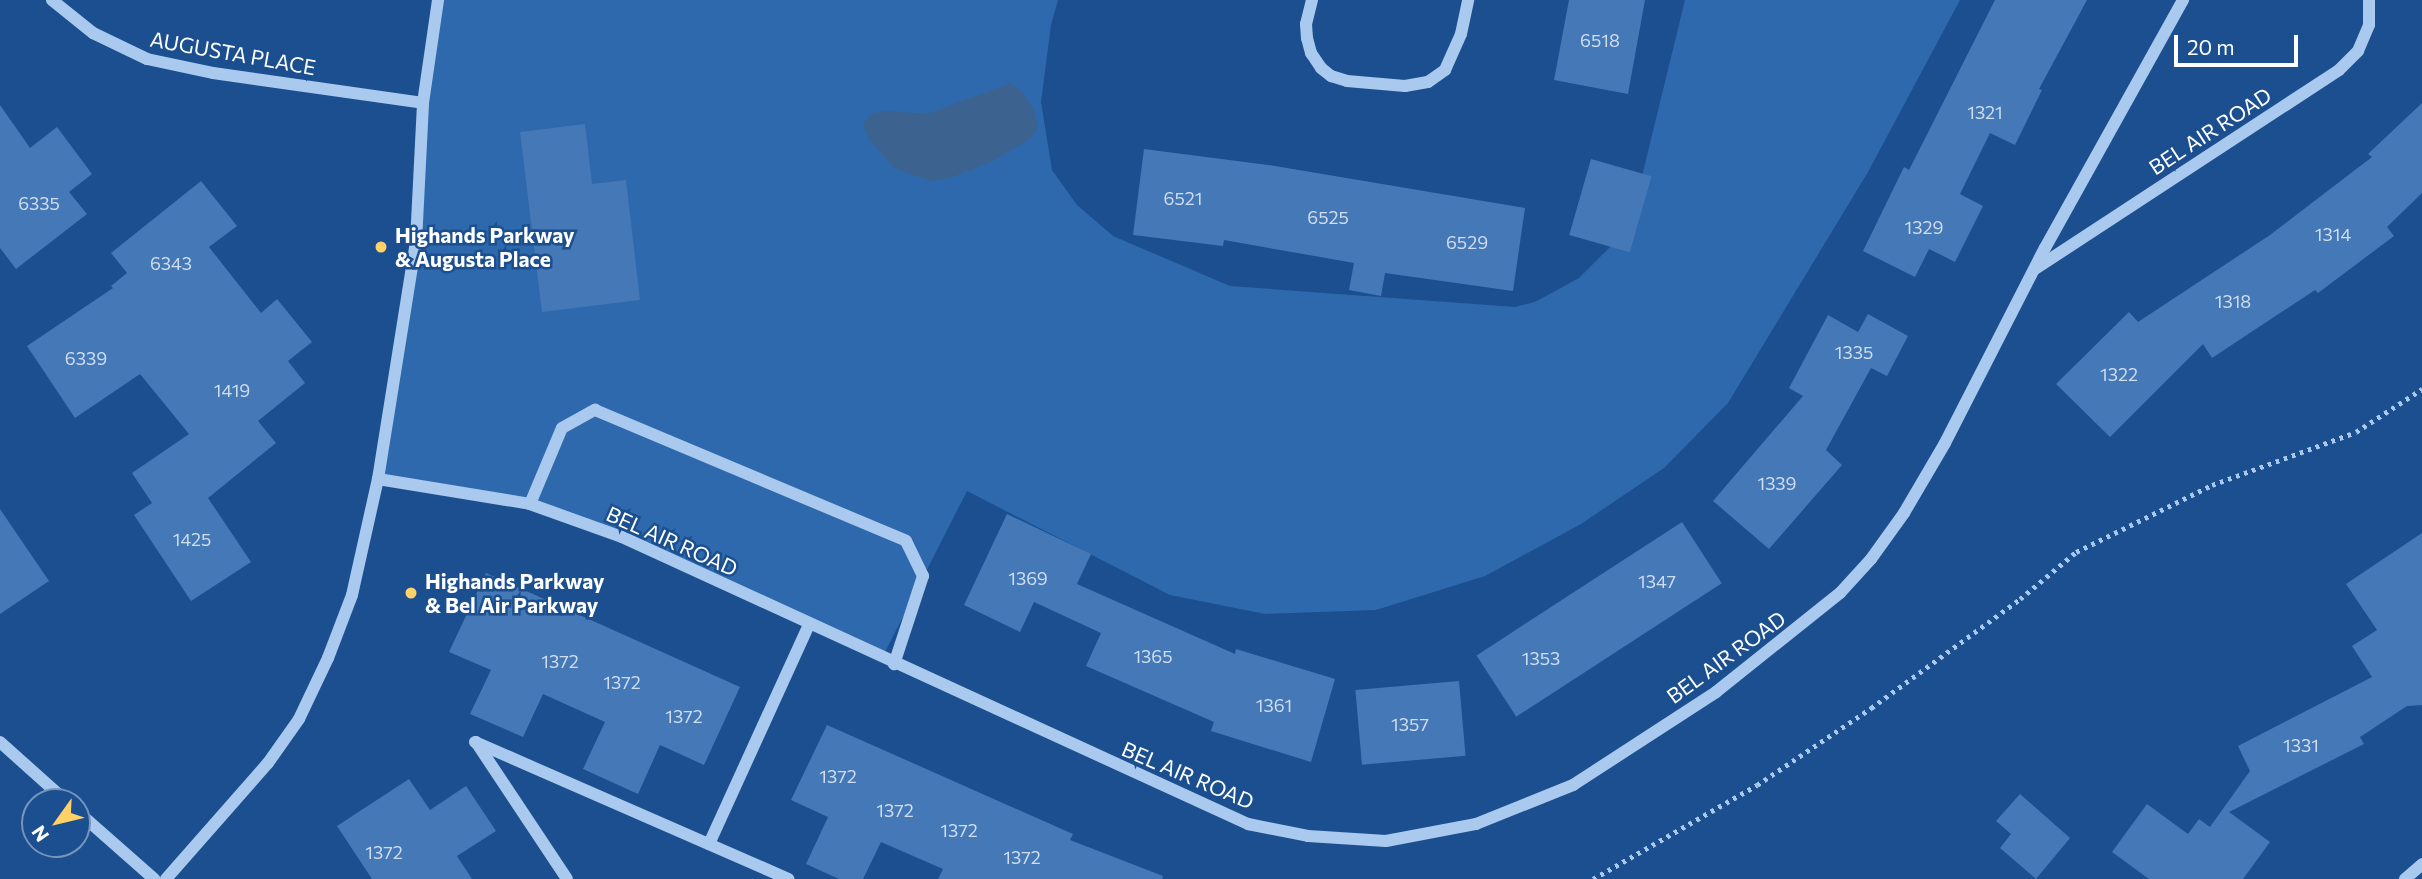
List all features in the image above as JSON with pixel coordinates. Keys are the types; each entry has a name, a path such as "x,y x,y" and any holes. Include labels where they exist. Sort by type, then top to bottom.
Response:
{"street":[{"name":"AUGUSTA PLACE","path":"52,0 93,33 147,59 213,73 423,103"},
{"path":"166,879 268,763 299,719 328,658 352,595 378,480 415,242 423,103 438,0"},
{"path":"1312,0 1306,24 1307,38 1311,53 1321,68 1338,79 1395,86 1428,82 1446,70 1461,34 1468,0"},
{"name":"BEL AIR ROAD","path":"378,480 530,504 622,537 1248,824 1308,836 1386,841 1476,824 1573,785 1716,692 1840,593 1871,559 1904,513 1945,443 2034,269 2183,0"},
{"name":"BEL AIR ROAD","path":"2034,269 2340,70 2358,51 2364,38 2369,25 2369,0"},
{"path":"530,504 562,428 595,410 906,541 923,576 894,664"},
{"path":"709,844 809,625"},
{"path":"0,742 51,788"},
{"path":"567,879 475,742 788,879"},
{"path":"91,823 154,879"},
{"path":"2405,879 2422,864"}],"path":[{"path":"1593,879 1757,785 1871,708 2020,599 2076,552 2212,485 2356,432 2422,389"}],"shaded area":[{"path":"438,0 1058,0 1051,25 1041,102 1052,170 1077,205 1113,236 1230,286 1515,307 1535,302 1579,278 1614,243 1632,217 1685,0 1960,0 1868,172 1728,403 1664,468 1581,524 1485,576 1376,610 1265,614 1170,595 967,491 882,658 622,537 530,504 378,479 416,242"},
{"path":"1011,83 1024,94 1033,109 1038,127 1031,138 993,161 950,178 930,181 894,168 868,138 863,124 871,114 885,111 927,114"}],"building":[{"path":"1569,0 1645,0 1628,94 1554,80"},
{"path":"1995,0 2087,0 2039,89 2042,90 2015,145 1990,133 1960,194 1983,206 1955,262 1929,249 1915,277 1863,251 1904,167 1909,170"},
{"path":"2422,103 2422,193 2387,227 2394,236 2318,293 2315,290 2212,358 2203,344 2110,437 2056,384 2129,312 2138,322 2270,235 2372,157 2368,154"},
{"path":"0,105 30,148 57,127 92,174 69,192 87,214 16,269 0,248"},
{"path":"585,124 592,184 626,180 640,300 542,312 520,132"},
{"path":"1144,149 1275,166 1525,208 1513,291 1385,273 1381,296 1349,290 1354,263 1224,240 1223,246 1133,235"},
{"path":"1591,159 1652,176 1630,252 1569,235"},
{"path":"201,181 237,226 209,247 261,313 277,299 312,342 288,361 305,383 258,421 276,443 208,498 251,562 191,601 134,515 152,503 132,473 189,434 140,374 75,418 27,346 113,288 111,286 127,273 111,253"},
{"path":"1868,314 1908,336 1887,376 1871,368 1826,450 1842,465 1769,549 1713,501 1803,396 1789,388 1828,315 1858,332"},
{"path":"0,509 49,581 0,614"},
{"path":"1007,514 1091,554 1077,584 1235,654 1236,649 1335,679 1311,762 1211,731 1214,722 1086,666 1101,633 1034,602 1020,632 964,605"},
{"path":"1682,522 1722,583 1516,717 1477,655"},
{"path":"2422,533 2422,705 2407,706 2360,737 2364,744 2229,812 2270,842 2243,879 2149,879 2112,852 2147,804 2188,834 2199,819 2210,827 2250,771 2238,746 2372,677 2352,646 2377,630 2346,584"},
{"path":"486,573 740,687 704,765 660,745 638,794 583,769 605,722 543,694 523,737 470,714 491,670 449,652"},
{"path":"1459,681 1466,756 1362,765 1355,690"},
{"path":"827,725 1073,834 1070,840 1163,876 1162,879 938,879 943,869 881,842 863,879 839,879 806,864 828,817 791,800"},
{"path":"409,779 430,810 466,786 496,831 457,856 472,879 372,879 337,826"},
{"path":"2020,794 2070,838 2036,879 2000,848 2011,834 1996,821"}],"place":[{"name":"Highands Parkway & Augusta Place","path":"381,247"},
{"name":"Highands Parkway & Bel Air Parkway","path":"411,593"}]}
